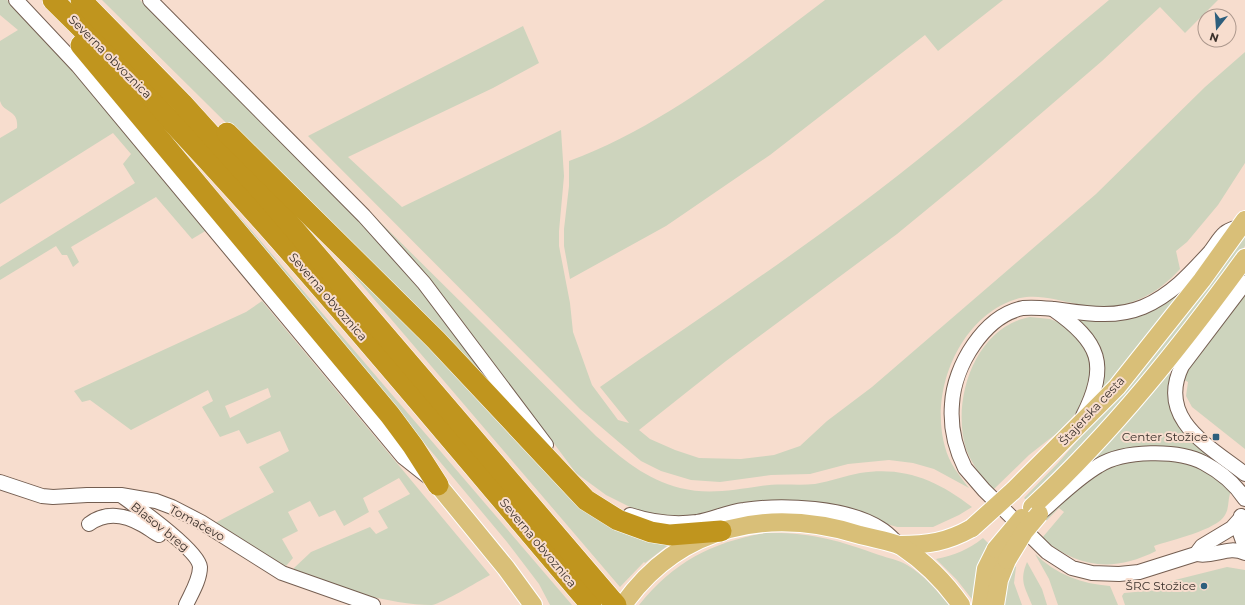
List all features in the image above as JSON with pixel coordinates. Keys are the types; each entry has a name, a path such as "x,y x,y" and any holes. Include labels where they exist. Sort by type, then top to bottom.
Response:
{"highway":[{"path":"37,0 97,63 390,415 413,446 438,485"},
{"name":"Severna obvoznica","path":"53,0 115,60 196,147 315,281 591,605"},
{"name":"Severna obvoznica","path":"81,0 220,144 334,274 616,605"},
{"path":"158,79 190,95 436,340 586,500 618,520 651,532 670,535 721,532"}],"main road":[{"name":"Štajerska cesta","path":"899,545 941,542 950,539 972,528 1013,491 1117,386 1167,326 1243,223"},
{"name":"Štajerska cesta","path":"981,605 986,569 1001,555 1035,511 1171,355 1245,258"},
{"path":"438,485 506,568 533,605"},
{"path":"623,605 649,574 681,550 721,532 754,523 801,522 839,529 899,545 943,581 961,605"},
{"name":"Štajerska cesta","path":"995,605 1001,555"}],"street":[{"path":"16,0 78,66 403,457 438,485"},
{"path":"150,0 379,233 424,283 449,314 549,450 572,475 596,495 629,514 643,519 669,523 697,522 753,508 780,506 809,508 839,513 864,521 880,528 899,545"},
{"path":"1243,223 1225,232 1211,250 1173,290 1142,307 1121,314 1107,315 1052,309 1025,308 1008,314 990,327 968,354 955,384 952,404 953,436 958,454 965,468 1039,545 1055,558 1072,568 1092,573 1129,574 1149,570 1196,554 1206,556 1231,550 1245,552"},
{"path":"1245,283 1182,366 1176,382 1175,397 1176,407 1184,422 1192,431 1245,474"},
{"path":"1052,309 1076,326 1086,337 1094,351 1098,365 1096,389 1076,429"},
{"path":"1035,511 1099,465 1137,454 1161,453 1184,457 1204,463 1235,485 1245,499"},
{"name":"Tomačevo","path":"0,482 42,496 53,497 87,494 121,495 140,497 172,507 201,522 282,573 364,604"},
{"name":"Blasov breg","path":"121,495 194,555 199,563 200,569 197,579 186,605"},
{"path":"1245,505 1240,519 1239,530 1245,547"},
{"path":"89,524 100,518 113,515 122,516 142,525 158,535 166,531"},
{"path":"1196,554 1202,546 1232,528 1240,519"}],"green space":[{"path":"0,0 7,0 73,70 207,230 192,239 156,197 71,247 79,262 73,267 67,255 62,255 56,246 0,280 0,267 135,183 123,164 131,154 113,133 0,204 0,138 17,128 17,122 14,115 2,105 0,101 0,41 18,30 0,15"},
{"path":"102,0 140,0 359,221 431,302 496,390"},
{"path":"825,0 1003,0 938,51 925,35 770,155 666,226 570,279 564,246 564,229 569,186 569,161 637,130 702,90"},
{"path":"1109,0 1218,0 1210,8 1197,8 1197,21 1185,33 1160,7 1102,61 981,165 897,234 726,361 639,430 650,439 675,450 699,458 741,459 774,455 800,446 827,421 872,387 1096,194 1205,87 1245,52 1245,163 1218,205 1187,242 1176,251 1180,269 1158,289 1134,302 1121,305 1107,307 1092,306 1041,297 1020,298 999,307 981,320 966,337 954,358 946,379 942,402 941,425 945,447 949,458 969,488 934,469 913,463 889,460 848,464 810,474 771,475 720,482 691,480 661,471 641,461 580,409 308,136 523,26 539,63 493,88 348,157 402,207 561,130 564,176 559,246 570,303 573,332 592,385 618,420 629,423 600,387 762,275 858,206 954,130"},
{"path":"209,182 572,605 550,605 539,584 507,542 207,183"},
{"path":"369,211 596,436 625,460 656,480 690,490 711,491 768,485 815,484 860,473 876,471 891,472 919,477 933,483 946,489 972,507 933,527 897,527 840,510 666,518 636,510 606,495 576,473 454,310"},
{"path":"1245,232 1245,246 1220,280 1168,346 1087,442 1031,504 1024,498 1058,463 1133,377"},
{"path":"326,243 565,486 671,543 645,563 644,562 620,587"},
{"path":"1192,279 1156,328 1101,392 1076,318 1100,320"},
{"path":"1245,292 1245,449 1192,407 1186,396 1188,382 1182,379 1184,373"},
{"path":"262,301 490,575 432,605 380,599 343,589 293,572 294,568 311,552 370,527 376,534 388,528 378,511 410,494 399,478 363,498 369,512 344,526 335,510 319,517 310,501 288,512 298,531 282,539 293,558 286,566 282,566 213,524 274,492 259,467 289,451 280,431 247,444 239,430 220,437 202,407 213,401 208,390 131,430 90,400 82,402 74,391 246,312","holes":["268,388 271,397 230,418 225,406"]},
{"path":"1030,317 1050,319 1070,327 1088,350 1093,374 1081,408 1057,433 1029,455 993,490 974,466 966,449 962,430 962,409 965,388 972,368 982,350 995,335 1011,324"},
{"path":"1168,373 1172,375 1171,394 1175,419 1182,430 1207,453 1203,458 1191,453 1089,465 1086,464"},
{"path":"1128,460 1179,460 1206,470 1232,489 1228,509 1225,515 1204,530 1154,546 1156,551 1141,558 1111,564 1097,564 1083,561 1070,556 1042,538 1064,512 1059,508 1046,521 1043,519 1066,496 1103,469"},
{"path":"766,533 796,534 824,538 901,562 925,578 949,605 639,605 666,577 695,556 728,542"},
{"path":"983,538 991,546 975,603 957,580 936,559 961,552"},
{"path":"1035,554 1052,567 1070,577 1089,583 1110,586 1118,605 1058,605 1049,579"},
{"path":"1027,562 1042,589 1047,605 1032,605 1023,579"},
{"path":"1013,565 1016,567 1014,583 1022,605 1003,605 1004,592"},
{"name":"ŠRC Stožice","path":"1227,567 1245,570 1245,605 1125,605 1122,596 1124,593 1157,590 1171,581"}],"place":[{"name":"Center Stožice","path":"1216,437"},
{"name":"ŠRC Stožice","path":"1204,586"}]}
